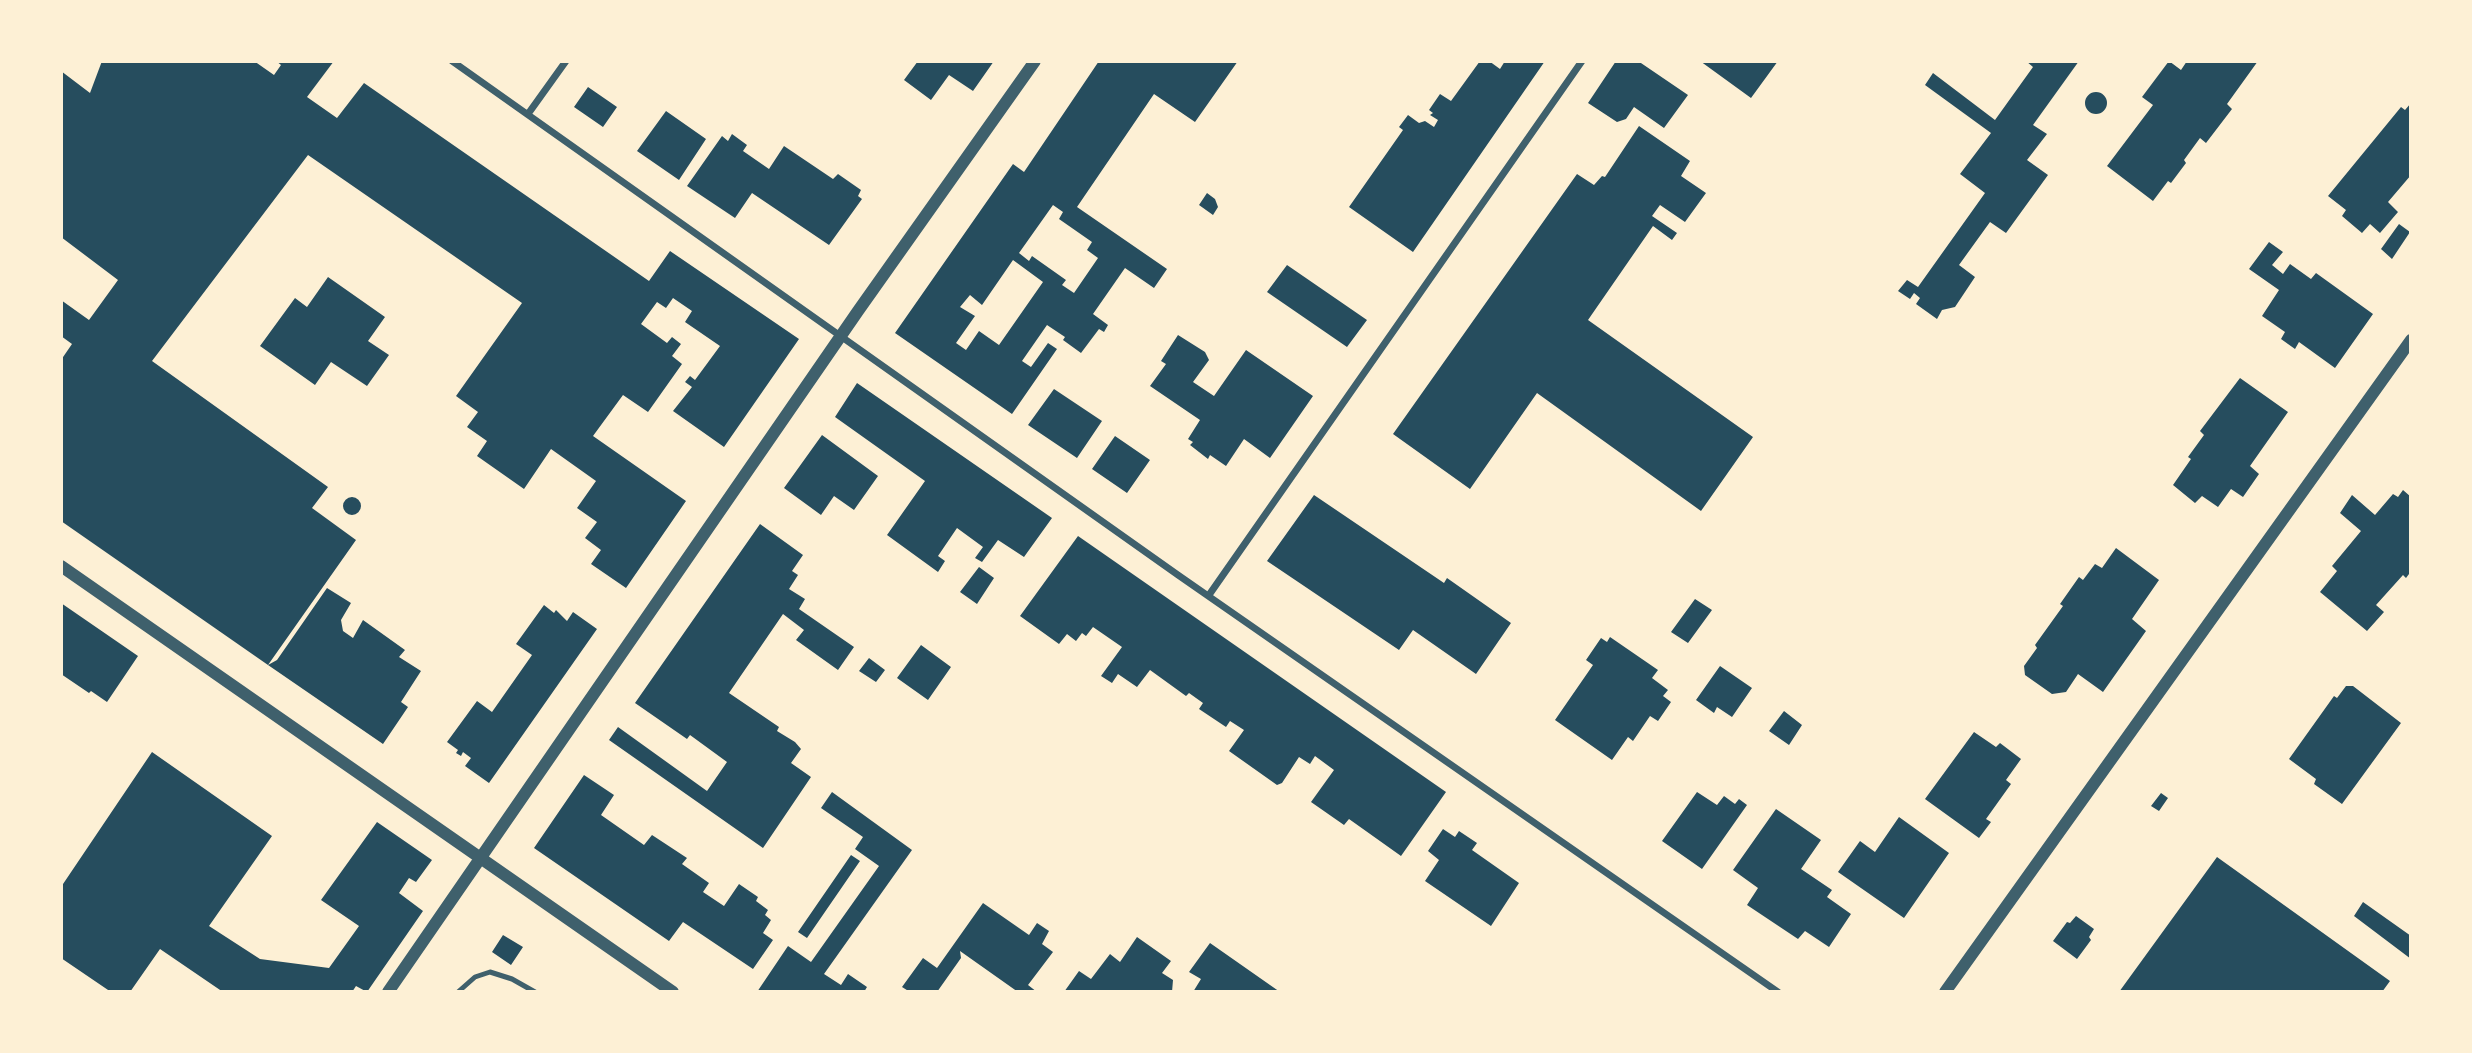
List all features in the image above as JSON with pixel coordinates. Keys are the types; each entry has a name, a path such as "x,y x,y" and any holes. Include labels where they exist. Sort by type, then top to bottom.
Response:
{"street":[{"path":"452,61 1778,992"},
{"path":"528,114 566,61"},
{"path":"388,992 841,336 1035,61"},
{"path":"1209,595 1581,61"},
{"path":"1945,992 2411,340"},
{"path":"61,566 666,990"}],"lane":[{"path":"458,992 475,977 490,972 512,979 535,992"}],"building":[{"path":"102,61 254,61 274,75 281,65 276,61 334,61 307,97 337,118 364,83 649,281 670,251 799,339 724,447 673,411 692,387 685,382 690,376 695,380 720,346 685,322 692,311 673,298 666,308 657,302 641,324 667,343 672,337 681,344 672,356 682,364 648,412 623,395 593,436 686,501 626,588 591,564 601,550 585,538 597,522 577,508 596,481 551,449 524,489 477,456 487,441 467,427 478,412 456,396 522,303 308,155 152,361 328,487 312,508 356,540 268,665 61,521 61,360 72,344 61,336 61,300 89,320 118,280 61,237 61,71 90,93"},
{"path":"918,61 994,61 973,91 949,75 931,100 904,80"},
{"path":"1099,61 1238,61 1195,122 1154,94 1077,207 1167,269 1154,288 1125,268 1093,314 1108,325 1104,332 1099,329 1081,353 1063,340 1065,337 1047,325 1022,361 1031,367 1048,343 1057,349 1012,414 895,333 1013,164 1024,172","holes":["1053,205 1063,212 1059,219 1092,242 1087,250 1098,258 1074,293 1062,285 1066,280 1032,256 1029,261 1019,253","1013,260 1043,282 999,345 979,331 966,350 956,343 975,316 960,307 970,295 982,305"]},
{"path":"1480,61 1489,61 1500,69 1505,61 1545,61 1413,252 1349,207 1403,130 1399,127 1408,115 1419,123 1425,121 1434,127 1438,120 1430,115 1433,113 1429,110 1440,94 1451,101"},
{"path":"1616,61 1638,61 1688,95 1664,128 1634,107 1626,119 1617,122 1588,103"},
{"path":"1700,61 1778,61 1751,98"},
{"path":"2026,61 2079,61 2033,125 2047,134 2027,160 2048,175 2006,233 1990,222 1959,265 1975,277 1955,307 1942,310 1937,319 1916,304 1920,298 1914,293 1910,299 1898,291 1907,280 1918,287 1985,193 1960,174 1991,133 1925,85 1933,73 1995,120 2033,67"},
{"path":"2169,61 2181,70 2187,61 2258,61 2227,104 2232,109 2206,143 2200,138 2184,160 2186,163 2153,201 2107,166 2153,105 2142,97"},
{"path":"588,87 617,107 603,127 574,107"},
{"path":"2096,92 2104,95 2107,103 2104,111 2096,114 2088,111 2085,103 2088,95"},
{"path":"2411,103 2411,175 2388,202 2398,212 2380,233 2370,224 2362,233 2342,216 2346,210 2328,196 2401,107 2405,110"},
{"path":"666,111 706,139 679,180 637,151"},
{"path":"1639,126 1690,161 1681,176 1706,193 1685,222 1660,205 1652,216 1677,233 1672,240 1653,226 1588,320 1753,437 1701,511 1537,393 1470,489 1393,434 1577,174 1594,185 1602,176 1605,177"},
{"path":"732,134 747,145 743,151 769,169 784,146 833,179 838,174 861,190 858,196 862,199 829,245 752,193 735,218 687,186 722,136 728,141"},
{"path":"1207,193 1215,199 1218,207 1213,215 1199,205"},
{"path":"2399,224 2410,232 2392,259 2381,249"},
{"path":"2269,242 2283,252 2272,265 2283,274 2290,264 2311,279 2316,273 2373,314 2335,368 2299,342 2295,349 2281,339 2285,332 2262,316 2279,290 2249,269"},
{"path":"1287,265 1367,320 1347,347 1267,292"},
{"path":"328,277 385,317 368,341 389,355 367,386 331,362 315,385 260,346 295,298 307,307"},
{"path":"1178,335 1205,352 1209,360 1193,382 1214,396 1246,350 1313,396 1270,458 1244,439 1226,466 1210,455 1208,459 1190,445 1193,442 1188,439 1200,420 1150,386 1166,364 1161,361"},
{"path":"2240,378 2288,412 2250,466 2259,474 2243,497 2231,489 2218,507 2202,496 2195,503 2173,485 2204,435 2200,431"},
{"path":"857,383 1052,518 1024,557 998,540 982,562 975,558 983,547 957,528 938,556 945,561 938,572 887,535 925,481 835,417"},
{"path":"1054,389 1102,421 1077,458 1028,425"},
{"path":"822,435 878,476 854,510 834,496 821,515 784,488"},
{"path":"1115,436 1150,460 1127,493 1092,469"},
{"path":"2403,490 2411,497 2411,576 2409,574 2406,578 2403,575 2376,605 2384,612 2367,631 2320,592 2337,571 2332,566 2361,531 2340,513 2352,495 2375,515 2393,494 2398,497"},
{"path":"1314,495 1444,583 1447,578 1511,623 1476,674 1413,630 1399,650 1267,561"},
{"path":"352,497 358,500 361,506 358,512 352,515 346,512 343,506 346,500"},
{"path":"760,524 803,555 792,571 798,575 789,589 805,599 799,609 854,647 838,670 796,640 804,630 783,614 729,693 779,727 777,731 795,742 801,749 791,763 811,777 763,848 609,740 618,727 707,791 727,762 690,735 687,739 635,703"},
{"path":"1078,536 1446,792 1401,856 1349,819 1344,825 1311,802 1334,770 1315,756 1310,764 1299,757 1282,783 1277,785 1229,751 1244,730 1230,721 1226,727 1199,709 1203,703 1189,693 1186,696 1150,670 1137,687 1118,674 1112,683 1101,676 1122,647 1093,627 1086,636 1082,633 1076,641 1067,634 1059,644 1020,616"},
{"path":"2116,548 2159,580 2132,619 2146,631 2103,692 2078,674 2066,692 2052,694 2025,675 2024,666 2079,577 2083,580 2095,564 2102,568"},
{"path":"979,567 994,578 977,604 960,592"},
{"path":"327,588 351,603 341,620 343,631 353,638 363,620 405,650 399,657 421,671 401,702 408,707 383,744 268,665 277,660"},
{"path":"1695,599 1712,610 1688,643 1671,632"},
{"path":"61,603 138,656 107,702 61,674"},
{"path":"544,605 554,613 556,610 567,621 573,612 597,629 489,783 465,766 471,758 463,752 461,756 456,753 458,750 447,742 477,701 492,712 532,655 516,644"},
{"path":"1610,637 1658,670 1652,678 1668,690 1663,696 1671,702 1658,721 1650,716 1633,741 1628,737 1612,760 1555,720 1593,665 1586,660 1601,638 1607,642"},
{"path":"921,645 951,667 928,700 897,678"},
{"path":"869,658 885,670 876,682 859,671"},
{"path":"1720,666 1752,688 1732,717 1717,707 1714,713 1696,700"},
{"path":"2346,686 2353,686 2401,723 2342,804 2314,784 2316,779 2289,759 2334,696 2337,698"},
{"path":"1784,711 1802,725 1789,745 1769,731"},
{"path":"1974,732 1996,747 2000,743 2021,759 2006,780 2011,784 1986,819 1991,822 1979,838 1925,799"},
{"path":"152,752 272,836 209,926 260,959 329,968 359,926 321,900 377,822 432,860 416,882 409,878 399,893 423,911 367,992 356,986 352,992 223,992 160,949 130,992 111,992 61,958 61,887"},
{"path":"584,775 614,795 601,815 644,845 652,835 687,858 682,864 709,883 703,892 724,906 739,884 758,897 756,901 768,910 765,915 771,920 763,933 773,940 753,969 683,922 669,941 534,848"},
{"path":"832,792 912,850 824,974 841,985 848,974 867,987 864,992 757,992 788,946 811,962 879,866 855,849 863,837 821,808"},
{"path":"1697,792 1717,805 1724,796 1735,804 1739,799 1747,805 1702,869 1662,841"},
{"path":"2161,793 2168,798 2159,811 2151,806"},
{"path":"1776,809 1821,840 1801,869 1832,890 1827,897 1851,914 1829,947 1805,931 1798,939 1747,905 1758,888 1733,870"},
{"path":"1899,817 1949,853 1904,918 1838,872 1860,841 1875,852"},
{"path":"1443,829 1455,837 1459,831 1477,843 1472,850 1519,883 1491,926 1425,881 1439,860 1428,851"},
{"path":"851,855 860,861 807,938 798,932"},
{"path":"2217,857 2390,981 2382,992 2119,992"},
{"path":"2363,902 2411,936 2411,959 2354,916"},
{"path":"983,903 1029,935 1037,923 1049,931 1042,944 1053,952 1028,985 1037,992 1018,992 960,951 961,958 937,992 910,992 902,987 923,958 937,968"},
{"path":"2076,916 2094,929 2089,937 2091,940 2077,959 2053,941 2067,922 2070,923"},
{"path":"503,935 523,947 511,965 492,952"},
{"path":"1137,937 1171,961 1162,973 1173,980 1172,992 1064,992 1079,971 1091,979 1110,954 1120,962"},
{"path":"1210,943 1280,992 1193,992 1201,979 1189,972"}]}
